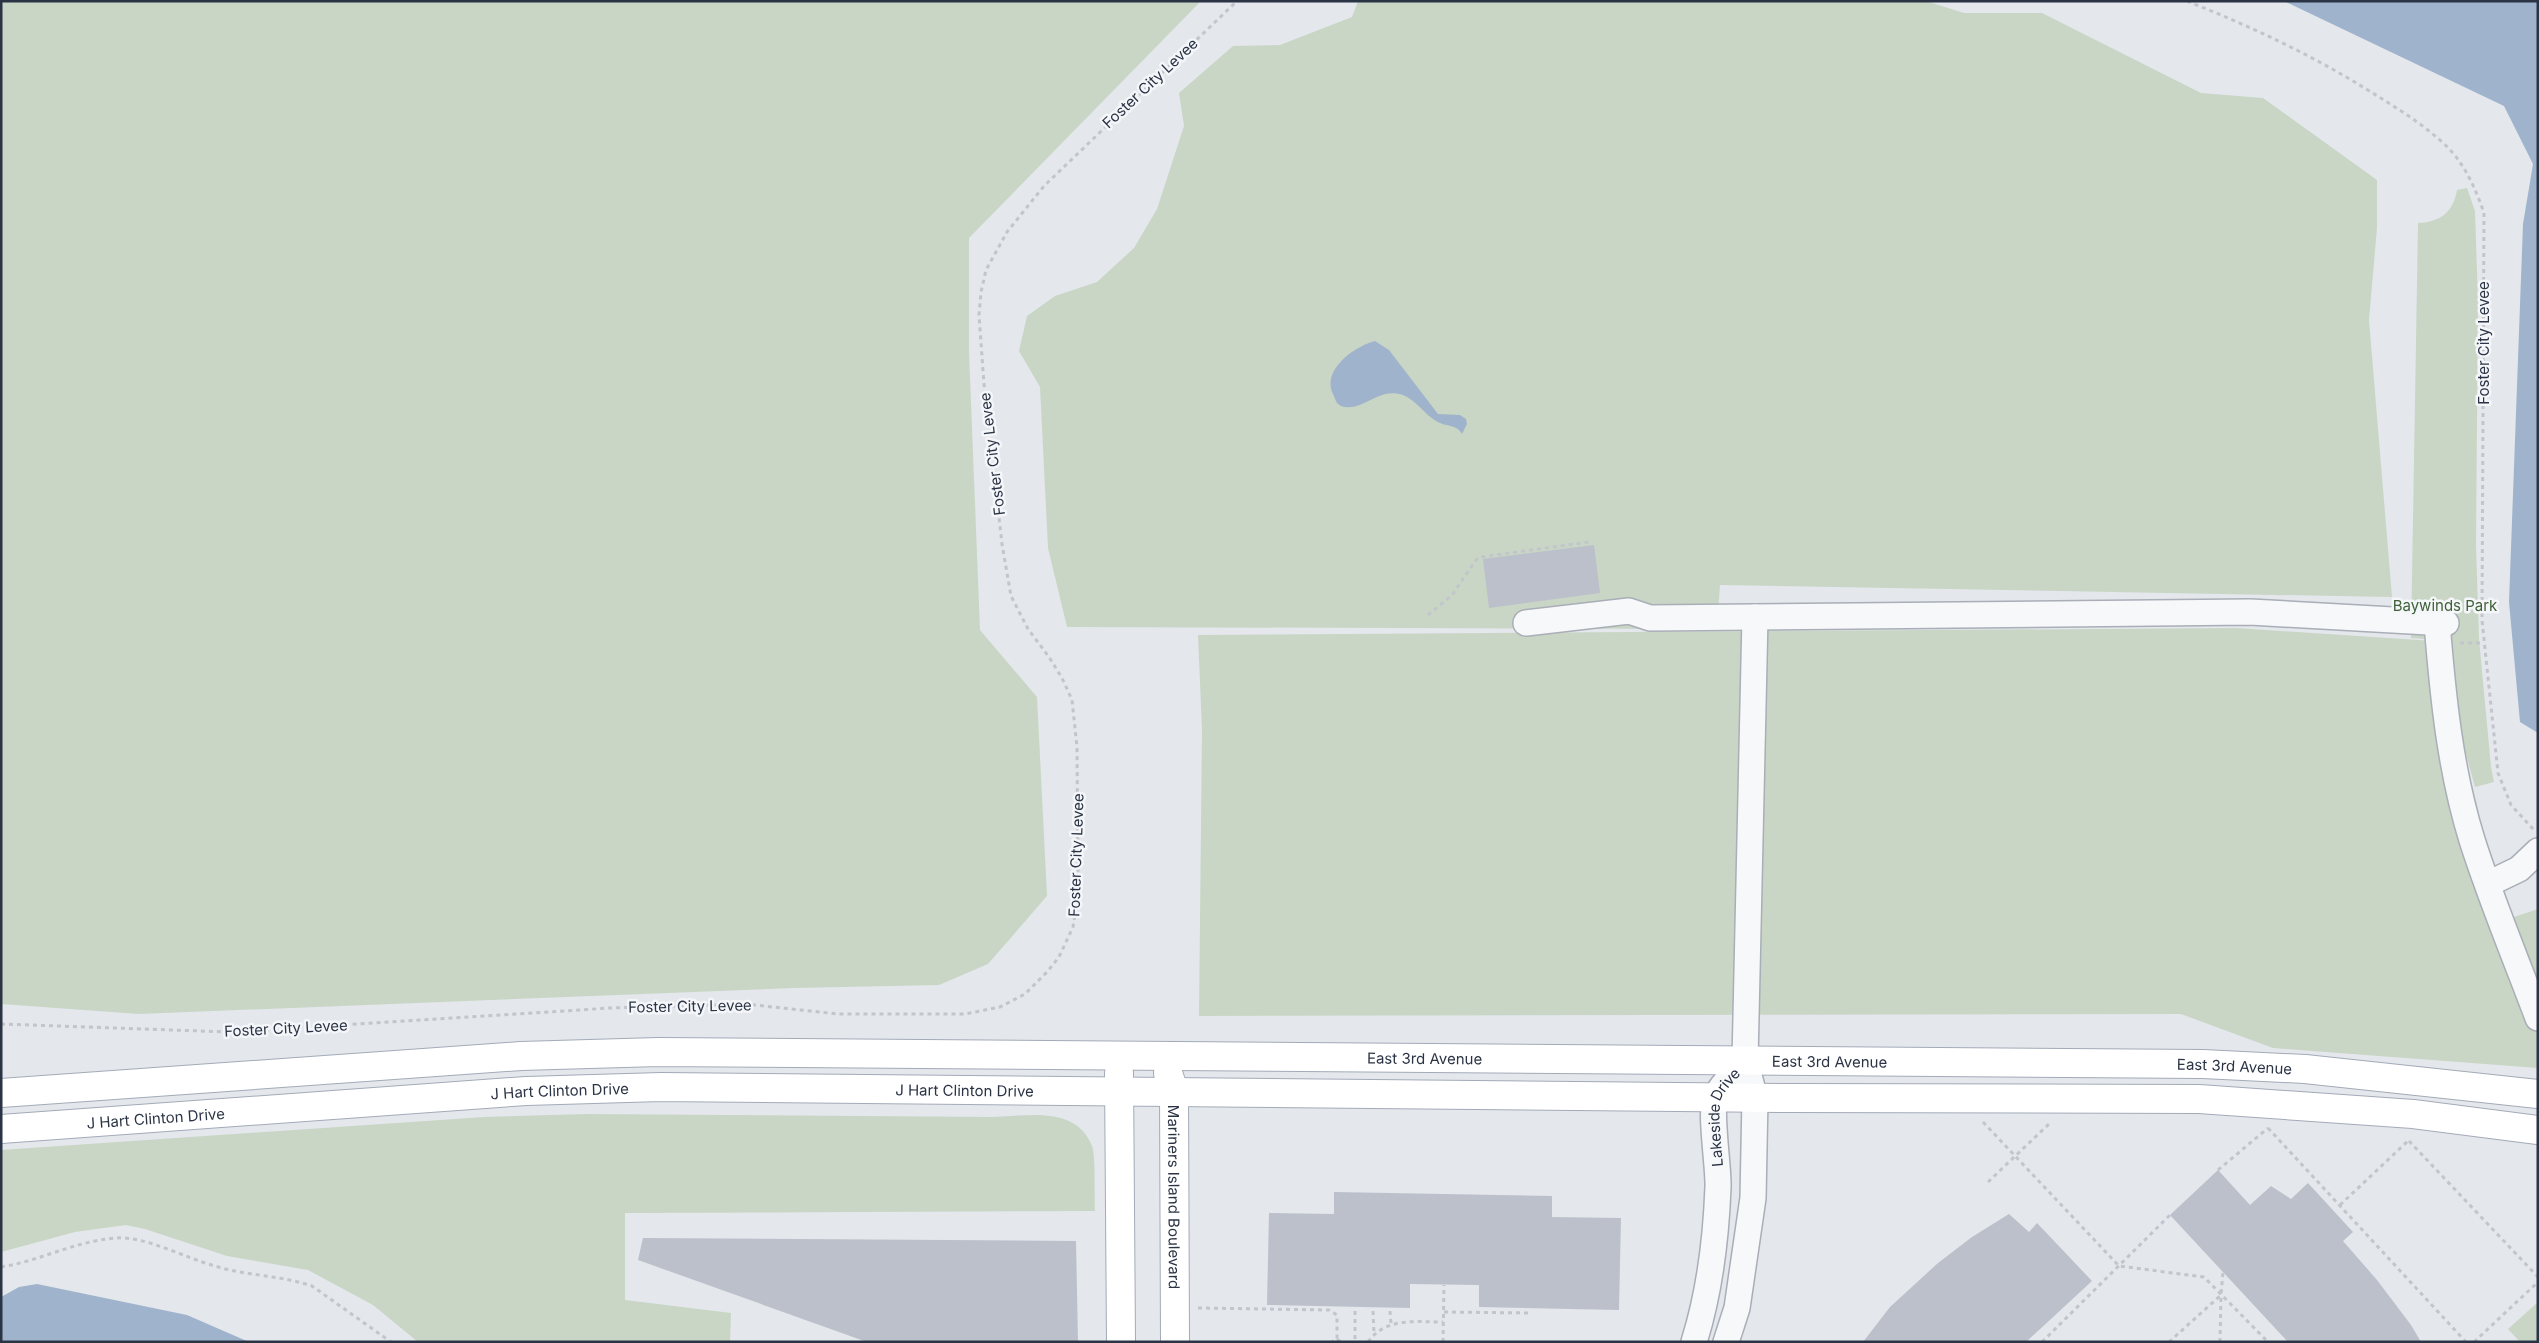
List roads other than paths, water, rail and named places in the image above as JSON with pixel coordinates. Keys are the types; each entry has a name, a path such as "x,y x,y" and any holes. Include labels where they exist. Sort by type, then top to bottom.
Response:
{"main road":[{"path":"1,1093 591,1052 1119,1055 1121,1342"},
{"name":"East 3rd Avenue","path":"1119,1055 2203,1064 2305,1069 2538,1094"},
{"name":"Mariners Island Boulevard","path":"1162,1055 1174,1091 1175,1342"},
{"name":"J Hart Clinton Drive","path":"1,1129 592,1088 1119,1091"},
{"path":"1119,1091 1755,1098 2199,1099 2269,1115 2411,1127 2538,1130"}],"street":[{"path":"1526,623 1629,611 1650,618 2250,612 2442,623 2444,713 2455,775 2472,840 2538,1018"},
{"path":"1745,1060 1755,617"},
{"path":"2488,884 2519,869 2538,851"},
{"name":"Lakeside Drive","path":"1694,1342 1708,1291 1716,1241 1718,1184 1714,1128 1715,1097 1745,1060"},
{"name":"Lakeside Drive","path":"1726,1342 1737,1308 1753,1198 1755,1098 1745,1060"}],"water":[{"path":"2284,1 2538,1 2538,733 2520,722 2509,602 2523,224 2533,164 2504,106"},
{"path":"1375,341 1389,350 1438,414 1460,415 1466,419 1467,424 1462,434 1454,427 1439,423 1412,400 1403,395 1386,394 1349,407 1338,404 1331,385 1332,376 1336,368 1342,360 1358,348"},
{"path":"37,1284 187,1315 249,1342 1,1342 1,1297 19,1287"}],"park label":[{"name":"Baywinds Park","path":"2445,605"}]}
